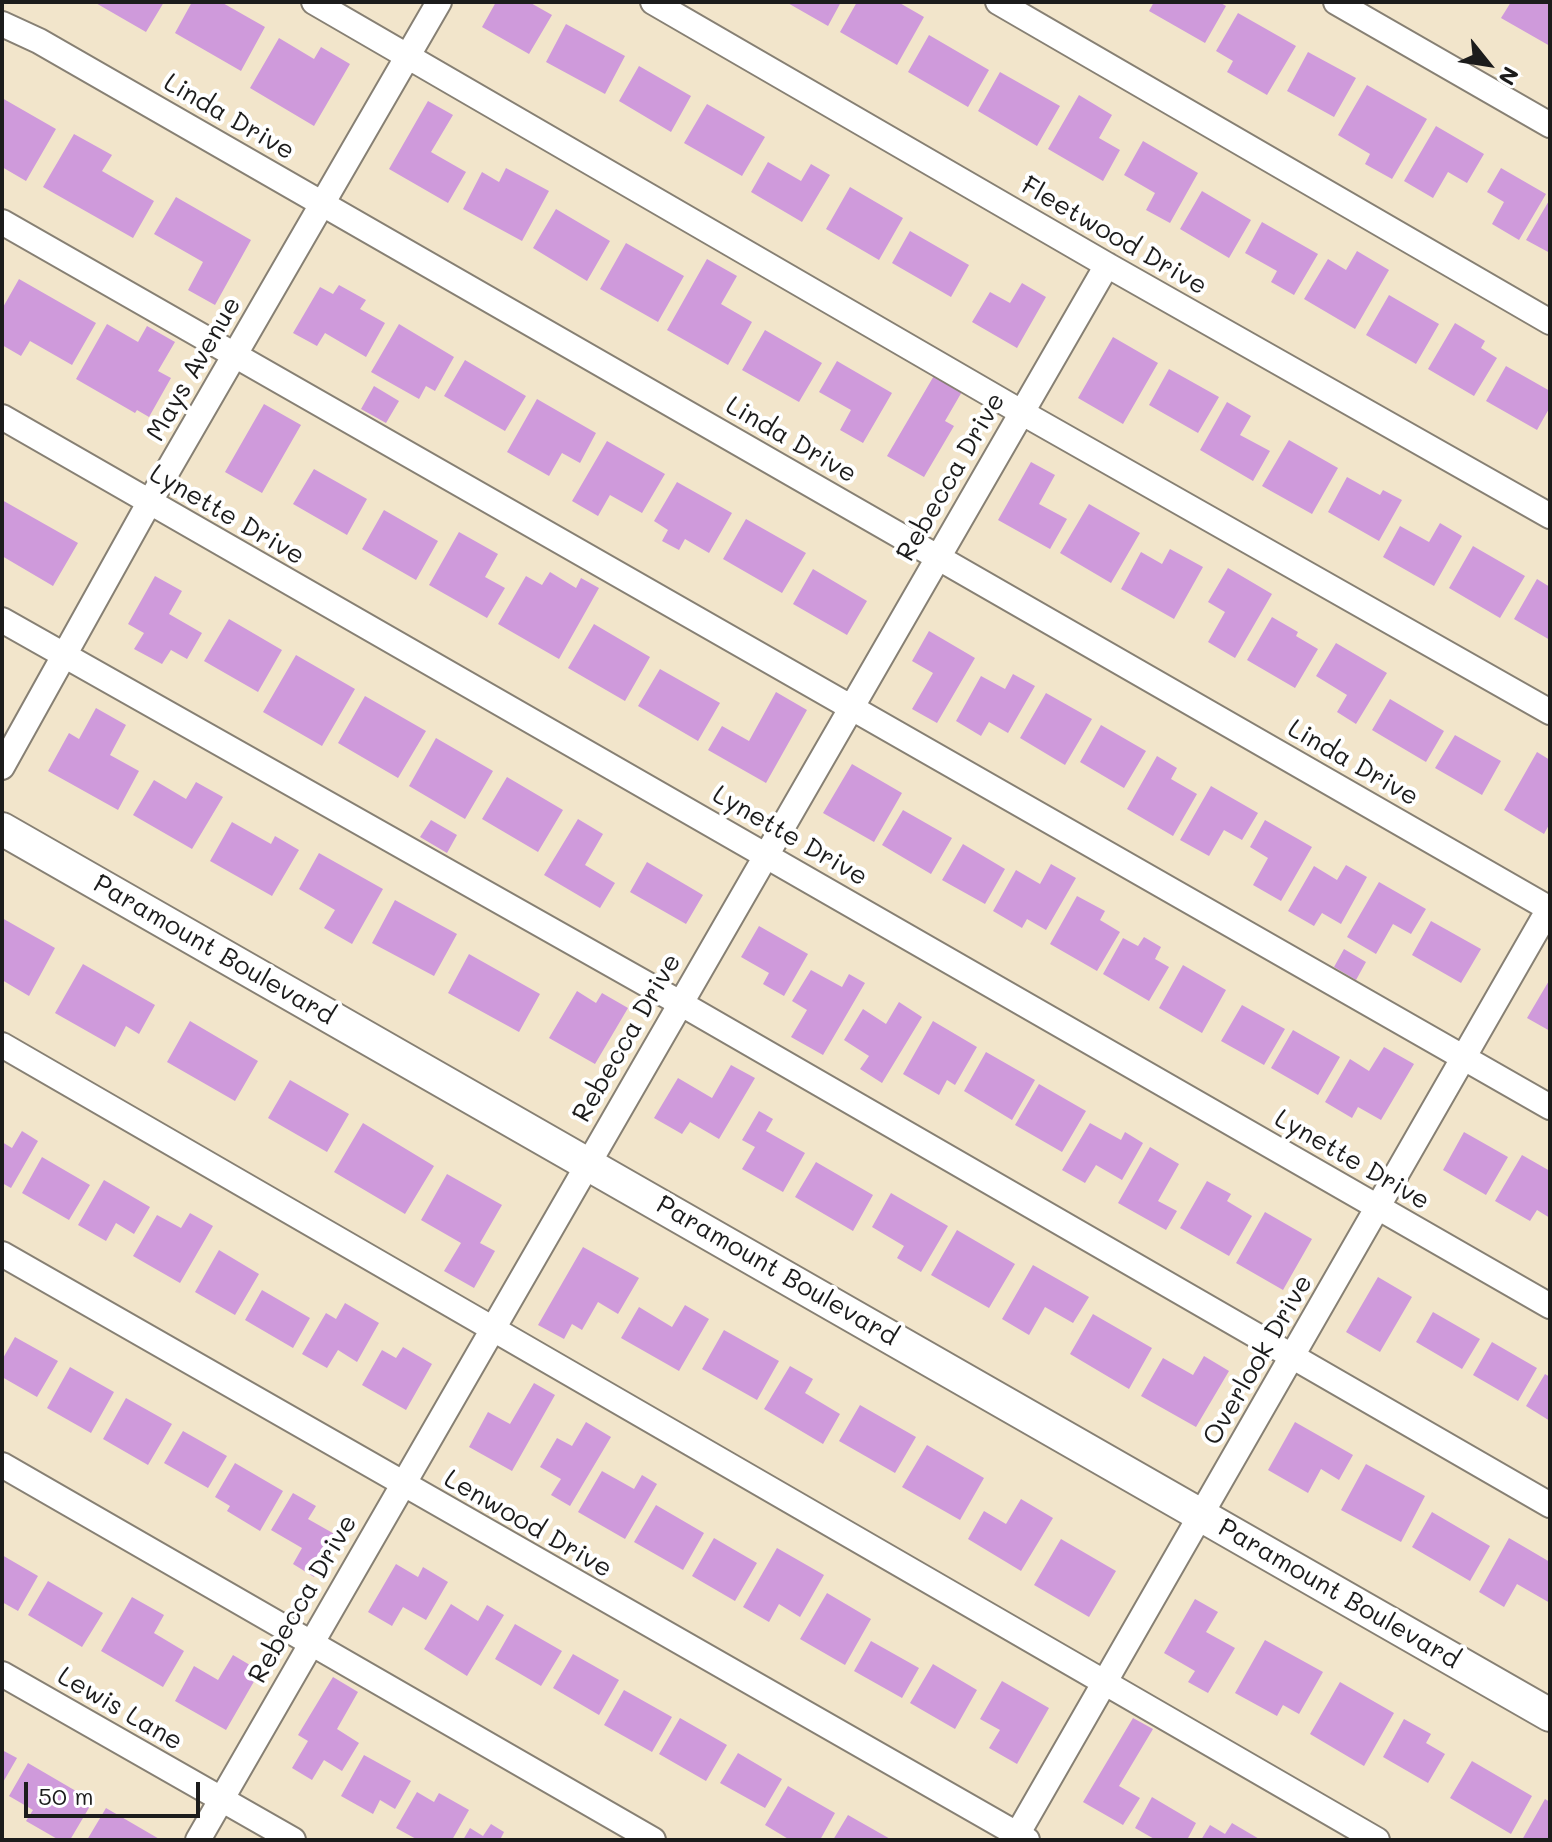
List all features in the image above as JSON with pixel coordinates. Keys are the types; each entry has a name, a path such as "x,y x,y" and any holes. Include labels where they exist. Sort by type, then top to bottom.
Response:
{"main road":[{"name":"Paramount Boulevard","path":"2,829 1550,1715"}],"street":[{"path":"314,2 1021,412 1550,712"},
{"name":"Mays Avenue","path":"2,767 149,503 439,2"},
{"name":"Fleetwood Drive","path":"653,2 1107,265 1550,516"},
{"path":"998,2 1550,322"},
{"path":"1336,2 1550,125"},
{"name":"Linda Drive","path":"2,24 39,41 323,202 1550,908"},
{"path":"2,222 1550,1107"},
{"name":"Rebecca Drive","path":"198,1840 1107,265"},
{"name":"Lynette Drive","path":"2,417 1550,1306"},
{"path":"2,620 680,1003 1550,1505"},
{"name":"Overlook Drive","path":"1019,1838 1550,908"},
{"path":"2,1045 1377,1840"},
{"name":"Lenwood Drive","path":"2,1254 1019,1838"},
{"path":"2,1465 653,1840"},
{"name":"Lewis Lane","path":"2,1674 293,1840"}],"building":[{"path":"94,2 164,2 146,32"},
{"path":"192,2 221,2 265,27 241,71 175,33"},
{"path":"496,2 529,2 552,15 529,54 482,27"},
{"path":"786,2 841,2 828,26"},
{"path":"857,2 898,2 924,17 897,65 840,32"},
{"path":"1154,2 1219,2 1226,6 1205,43 1149,11"},
{"path":"1511,2 1550,2 1550,46 1501,18"},
{"path":"1238,13 1296,46 1267,95 1227,72 1233,61 1216,51"},
{"path":"566,24 625,56 605,94 546,62"},
{"path":"929,35 989,70 968,107 908,72"},
{"path":"279,38 314,59 321,47 350,64 314,126 250,88"},
{"path":"1308,52 1356,78 1334,117 1287,91"},
{"path":"639,66 691,96 671,132 619,101"},
{"path":"1000,72 1060,106 1037,146 978,111"},
{"path":"1367,85 1427,119 1392,179 1365,164 1370,154 1338,135"},
{"path":"1079,95 1112,115 1099,138 1120,150 1103,181 1048,149"},
{"path":"2,98 56,129 26,181 2,167"},
{"path":"428,101 453,115 431,152 466,172 448,203 389,169"},
{"path":"707,104 765,137 742,176 684,143"},
{"path":"1436,126 1484,154 1467,183 1448,172 1433,198 1404,181"},
{"path":"74,134 112,155 102,171 154,201 133,238 43,187"},
{"path":"1143,141 1198,173 1170,223 1146,210 1155,193 1124,175"},
{"path":"768,162 801,181 811,164 830,175 802,222 751,192"},
{"path":"506,168 549,191 522,241 463,209 482,172 499,182"},
{"path":"1501,168 1546,194 1519,240 1492,224 1504,202 1487,192"},
{"path":"850,187 903,218 879,260 826,229"},
{"path":"1202,191 1251,220 1229,258 1180,229"},
{"path":"176,197 251,240 215,305 188,290 203,262 154,234"},
{"path":"1550,199 1550,253 1526,240"},
{"path":"556,209 610,241 587,281 533,248"},
{"path":"1262,222 1318,254 1294,295 1271,282 1277,271 1245,253"},
{"path":"910,231 969,265 951,297 892,263"},
{"path":"626,243 684,276 658,322 600,289"},
{"path":"1357,251 1389,270 1355,329 1304,299 1328,259 1346,270"},
{"path":"707,259 737,276 721,304 752,322 728,365 667,330"},
{"path":"19,279 96,323 72,365 30,341 21,356 2,345 2,309"},
{"path":"1022,283 1046,297 1017,348 972,322 990,292 1010,303"},
{"path":"339,285 366,300 360,309 385,323 366,357 325,333 317,346 293,333 320,287 333,294"},
{"path":"1389,295 1439,324 1416,364 1366,335"},
{"path":"1455,323 1485,341 1481,348 1497,358 1474,396 1428,369"},
{"path":"107,324 138,342 147,326 175,342 158,371 171,378 149,417 137,410 135,413 76,379"},
{"path":"399,324 454,357 435,391 426,386 419,399 371,372"},
{"path":"765,330 822,363 799,402 742,370"},
{"path":"1113,337 1158,363 1123,424 1078,398"},
{"path":"465,360 526,396 505,431 444,396"},
{"path":"837,361 892,393 863,443 840,430 851,410 819,392"},
{"path":"1506,366 1550,391 1550,407 1537,430 1486,401"},
{"path":"1169,369 1219,397 1198,433 1149,405"},
{"path":"935,374 963,390 945,421 954,426 924,477 887,456"},
{"path":"374,386 399,401 386,423 361,409"},
{"path":"537,399 596,433 580,463 562,453 549,476 507,452"},
{"path":"1227,402 1251,416 1240,435 1270,451 1253,481 1200,450"},
{"path":"264,404 301,425 262,493 225,472"},
{"path":"1289,440 1338,468 1312,514 1262,486"},
{"path":"607,441 665,474 642,513 610,495 598,516 572,501"},
{"path":"1031,462 1055,475 1039,504 1067,519 1050,549 998,520"},
{"path":"314,469 367,499 347,535 293,504"},
{"path":"1347,477 1380,495 1383,490 1402,500 1379,541 1328,512"},
{"path":"677,482 732,513 709,553 685,539 679,550 662,541 668,530 654,521"},
{"path":"2,500 78,543 53,586 2,556"},
{"path":"1089,504 1140,533 1111,583 1060,553"},
{"path":"384,510 438,541 416,580 362,549"},
{"path":"746,519 806,553 782,593 723,559"},
{"path":"1440,523 1462,536 1434,586 1383,557 1400,526 1429,542"},
{"path":"459,532 498,554 485,577 505,588 487,618 429,585"},
{"path":"1473,546 1525,576 1500,618 1449,588"},
{"path":"1170,549 1203,567 1174,619 1121,589 1141,552 1162,564"},
{"path":"1228,568 1272,594 1235,658 1208,642 1225,612 1208,602"},
{"path":"813,569 867,601 847,635 793,604"},
{"path":"550,572 576,588 581,578 599,588 559,659 498,624 526,576 542,585"},
{"path":"155,576 182,591 169,614 202,633 187,659 171,650 162,664 134,649 144,633 128,624"},
{"path":"1537,579 1550,587 1550,640 1514,619"},
{"path":"1272,617 1298,632 1296,636 1318,649 1295,688 1247,660"},
{"path":"229,619 282,650 258,692 204,661"},
{"path":"594,624 650,657 625,701 568,668"},
{"path":"929,631 975,658 937,723 912,709 933,673 912,661"},
{"path":"1336,643 1387,673 1356,724 1337,712 1347,695 1316,676"},
{"path":"296,655 355,689 322,746 263,712"},
{"path":"660,669 720,703 698,741 638,706"},
{"path":"1013,674 1035,686 1008,733 989,722 981,736 956,721 981,676 1005,689"},
{"path":"776,692 807,710 766,783 708,750 722,726 749,741"},
{"path":"1046,693 1092,719 1065,765 1020,738"},
{"path":"365,696 426,731 398,778 338,743"},
{"path":"1390,699 1444,731 1426,762 1372,730"},
{"path":"96,708 126,725 110,755 139,771 118,810 48,771 69,733 79,739"},
{"path":"1101,725 1146,751 1124,788 1080,762"},
{"path":"1455,735 1501,761 1482,795 1435,768"},
{"path":"436,738 493,771 465,819 409,786"},
{"path":"1537,752 1550,760 1550,823 1544,834 1504,810"},
{"path":"1157,756 1177,768 1171,779 1197,794 1173,836 1127,809"},
{"path":"852,764 902,793 874,842 823,813"},
{"path":"507,777 563,810 538,852 482,819"},
{"path":"154,780 186,799 196,782 223,797 192,849 133,815"},
{"path":"1211,786 1258,813 1242,840 1224,830 1209,856 1180,840"},
{"path":"903,810 952,838 931,874 882,845"},
{"path":"578,819 603,834 585,865 615,883 600,908 544,875"},
{"path":"431,820 457,835 447,853 420,837"},
{"path":"1265,820 1312,847 1281,901 1253,885 1268,858 1250,847"},
{"path":"232,822 271,844 275,836 299,850 272,896 210,861"},
{"path":"963,844 1005,869 985,904 942,880"},
{"path":"319,853 383,889 352,944 324,928 335,910 299,889"},
{"path":"647,862 703,895 686,924 630,892"},
{"path":"1051,864 1076,878 1046,930 1027,919 1022,928 993,911 1016,870 1040,884"},
{"path":"1346,865 1367,877 1341,924 1322,913 1314,926 1288,911 1314,866 1337,880"},
{"path":"1379,882 1426,909 1411,934 1393,924 1376,954 1347,937"},
{"path":"1077,896 1105,911 1100,920 1120,932 1097,971 1050,944"},
{"path":"395,900 457,934 434,976 372,943"},
{"path":"2,918 55,948 29,996 2,980"},
{"path":"1431,921 1481,949 1461,983 1412,955"},
{"path":"759,926 808,954 784,996 763,984 769,973 741,957"},
{"path":"1144,937 1161,947 1155,959 1169,967 1149,1001 1103,974 1123,938 1138,946"},
{"path":"1344,949 1366,962 1356,980 1334,967"},
{"path":"469,954 540,994 519,1032 448,993"},
{"path":"83,964 155,1005 139,1034 126,1026 115,1047 55,1013"},
{"path":"1183,965 1226,990 1202,1033 1159,1008"},
{"path":"811,970 842,987 849,974 865,983 823,1055 791,1037 807,1010 792,1001"},
{"path":"1550,979 1550,1031 1527,1018"},
{"path":"577,991 596,1003 602,993 628,1008 595,1064 549,1038"},
{"path":"899,1002 922,1017 882,1083 860,1069 869,1056 844,1040 863,1009 886,1024"},
{"path":"1242,1005 1285,1029 1264,1065 1221,1041"},
{"path":"190,1021 258,1061 235,1101 167,1062"},
{"path":"933,1021 977,1047 955,1085 947,1080 939,1095 903,1074"},
{"path":"1293,1030 1340,1057 1318,1095 1271,1068"},
{"path":"1384,1047 1414,1064 1381,1120 1358,1107 1352,1118 1325,1102 1350,1059 1369,1071"},
{"path":"986,1052 1035,1080 1012,1120 964,1091"},
{"path":"731,1065 755,1078 719,1139 690,1122 682,1134 654,1118 678,1078 712,1098"},
{"path":"290,1080 349,1114 327,1152 268,1118"},
{"path":"1039,1084 1086,1111 1062,1152 1015,1125"},
{"path":"759,1111 773,1119 766,1131 805,1153 783,1192 742,1169 755,1147 742,1140"},
{"path":"363,1123 434,1166 405,1214 334,1172"},
{"path":"1090,1123 1121,1140 1125,1132 1143,1143 1122,1180 1096,1165 1085,1183 1062,1170"},
{"path":"22,1131 38,1141 11,1188 2,1183 2,1142 12,1148"},
{"path":"1464,1132 1508,1157 1486,1195 1443,1170"},
{"path":"1150,1147 1179,1164 1158,1201 1177,1211 1166,1230 1118,1203"},
{"path":"1522,1155 1550,1171 1550,1218 1537,1210 1530,1221 1495,1201"},
{"path":"42,1157 90,1185 69,1220 22,1193"},
{"path":"816,1162 873,1195 853,1231 795,1197"},
{"path":"447,1174 502,1205 480,1243 495,1251 474,1288 444,1271 461,1243 421,1220"},
{"path":"104,1180 150,1207 134,1234 116,1223 106,1241 78,1225"},
{"path":"1207,1181 1231,1194 1227,1201 1252,1216 1229,1256 1180,1228"},
{"path":"891,1193 948,1226 921,1272 897,1258 904,1246 872,1227"},
{"path":"1265,1212 1312,1239 1283,1290 1236,1263"},
{"path":"190,1213 213,1226 180,1283 133,1256 157,1215 181,1228"},
{"path":"957,1230 1015,1264 989,1308 931,1275"},
{"path":"583,1247 639,1278 618,1314 598,1302 582,1330 572,1324 564,1339 538,1325"},
{"path":"219,1250 259,1274 235,1315 195,1292"},
{"path":"1033,1265 1089,1297 1073,1323 1045,1307 1029,1335 1002,1319"},
{"path":"1378,1277 1412,1297 1380,1352 1346,1332"},
{"path":"262,1290 310,1318 293,1348 245,1320"},
{"path":"345,1303 379,1323 357,1362 338,1350 327,1368 302,1354 326,1313 336,1319"},
{"path":"685,1305 709,1319 679,1371 621,1338 639,1307 672,1327"},
{"path":"1433,1312 1480,1339 1462,1369 1416,1342"},
{"path":"1093,1314 1152,1348 1129,1389 1070,1354"},
{"path":"724,1330 779,1361 757,1400 702,1369"},
{"path":"15,1337 58,1361 37,1397 2,1377 2,1360"},
{"path":"1492,1342 1537,1368 1518,1401 1473,1375"},
{"path":"403,1347 432,1364 406,1410 362,1385 382,1350 396,1358"},
{"path":"1204,1356 1229,1371 1196,1427 1141,1396 1163,1358 1193,1375"},
{"path":"790,1366 813,1379 805,1393 840,1414 823,1444 764,1409"},
{"path":"70,1367 114,1392 91,1433 47,1408"},
{"path":"1545,1374 1550,1377 1550,1421 1526,1406"},
{"path":"534,1383 555,1395 512,1471 469,1447 488,1412 510,1424"},
{"path":"126,1398 172,1424 148,1465 103,1439"},
{"path":"860,1405 916,1437 895,1473 839,1441"},
{"path":"586,1422 611,1437 570,1506 551,1495 561,1479 540,1467 557,1438 572,1446"},
{"path":"1295,1422 1353,1455 1339,1480 1321,1469 1308,1493 1268,1470"},
{"path":"183,1431 227,1456 208,1488 164,1463"},
{"path":"927,1445 984,1478 960,1520 902,1487"},
{"path":"235,1463 283,1491 260,1531 227,1511 230,1506 215,1497"},
{"path":"1366,1464 1425,1496 1401,1542 1341,1510"},
{"path":"602,1471 634,1489 642,1475 657,1484 625,1539 578,1512"},
{"path":"293,1493 316,1506 308,1519 338,1536 314,1577 293,1564 302,1548 271,1530"},
{"path":"1021,1499 1053,1518 1021,1571 968,1539 984,1511 1006,1524"},
{"path":"656,1505 704,1533 683,1570 634,1542"},
{"path":"1432,1512 1490,1546 1470,1581 1412,1547"},
{"path":"714,1538 757,1563 735,1601 692,1576"},
{"path":"1509,1538 1550,1562 1550,1603 1517,1584 1504,1607 1479,1592"},
{"path":"1061,1539 1116,1571 1089,1617 1034,1585"},
{"path":"777,1548 824,1575 800,1617 779,1604 769,1622 743,1607"},
{"path":"2,1555 38,1576 18,1611 2,1602"},
{"path":"396,1564 418,1577 423,1567 448,1582 426,1620 403,1607 392,1626 368,1612"},
{"path":"48,1581 103,1613 82,1647 28,1615"},
{"path":"827,1593 871,1619 845,1665 800,1639"},
{"path":"132,1597 164,1615 154,1633 184,1651 163,1687 101,1651"},
{"path":"1195,1599 1218,1612 1206,1632 1235,1648 1208,1693 1188,1682 1195,1671 1164,1653"},
{"path":"451,1604 478,1621 487,1605 504,1615 467,1676 424,1649"},
{"path":"515,1624 562,1651 541,1686 495,1659"},
{"path":"1265,1640 1323,1672 1299,1714 1283,1705 1277,1716 1235,1693"},
{"path":"871,1641 919,1668 902,1698 854,1671"},
{"path":"573,1654 619,1680 599,1715 553,1688"},
{"path":"233,1655 260,1671 226,1730 175,1701 194,1666 218,1680"},
{"path":"933,1664 977,1690 955,1729 910,1703"},
{"path":"333,1677 358,1692 337,1729 359,1743 342,1771 324,1760 312,1780 292,1768 308,1741 298,1735"},
{"path":"1002,1681 1049,1708 1017,1764 989,1748 1000,1730 980,1719"},
{"path":"1340,1682 1394,1713 1364,1766 1310,1734"},
{"path":"624,1690 672,1717 652,1752 604,1725"},
{"path":"680,1718 727,1745 706,1781 659,1754"},
{"path":"1133,1718 1153,1729 1119,1786 1140,1798 1123,1825 1083,1802"},
{"path":"1404,1719 1431,1734 1426,1743 1445,1754 1428,1783 1383,1757"},
{"path":"2,1750 17,1758 2,1784"},
{"path":"738,1753 782,1779 765,1808 720,1783"},
{"path":"364,1755 411,1781 395,1809 380,1800 373,1814 341,1796"},
{"path":"1472,1761 1532,1796 1511,1834 1450,1798"},
{"path":"28,1763 93,1801 70,1840 59,1840 26,1821 33,1810 9,1796"},
{"path":"788,1786 835,1813 820,1840 790,1840 765,1825"},
{"path":"417,1792 434,1802 439,1793 469,1810 452,1840 418,1840 396,1828"},
{"path":"1152,1797 1196,1823 1187,1840 1156,1840 1135,1828"},
{"path":"1545,1799 1550,1802 1550,1840 1522,1840"},
{"path":"106,1808 161,1840 87,1840"},
{"path":"848,1815 892,1840 833,1840"},
{"path":"1232,1823 1261,1840 1201,1840 1210,1825 1225,1834"},
{"path":"491,1824 504,1832 500,1840 463,1840 470,1828 483,1836"}]}
